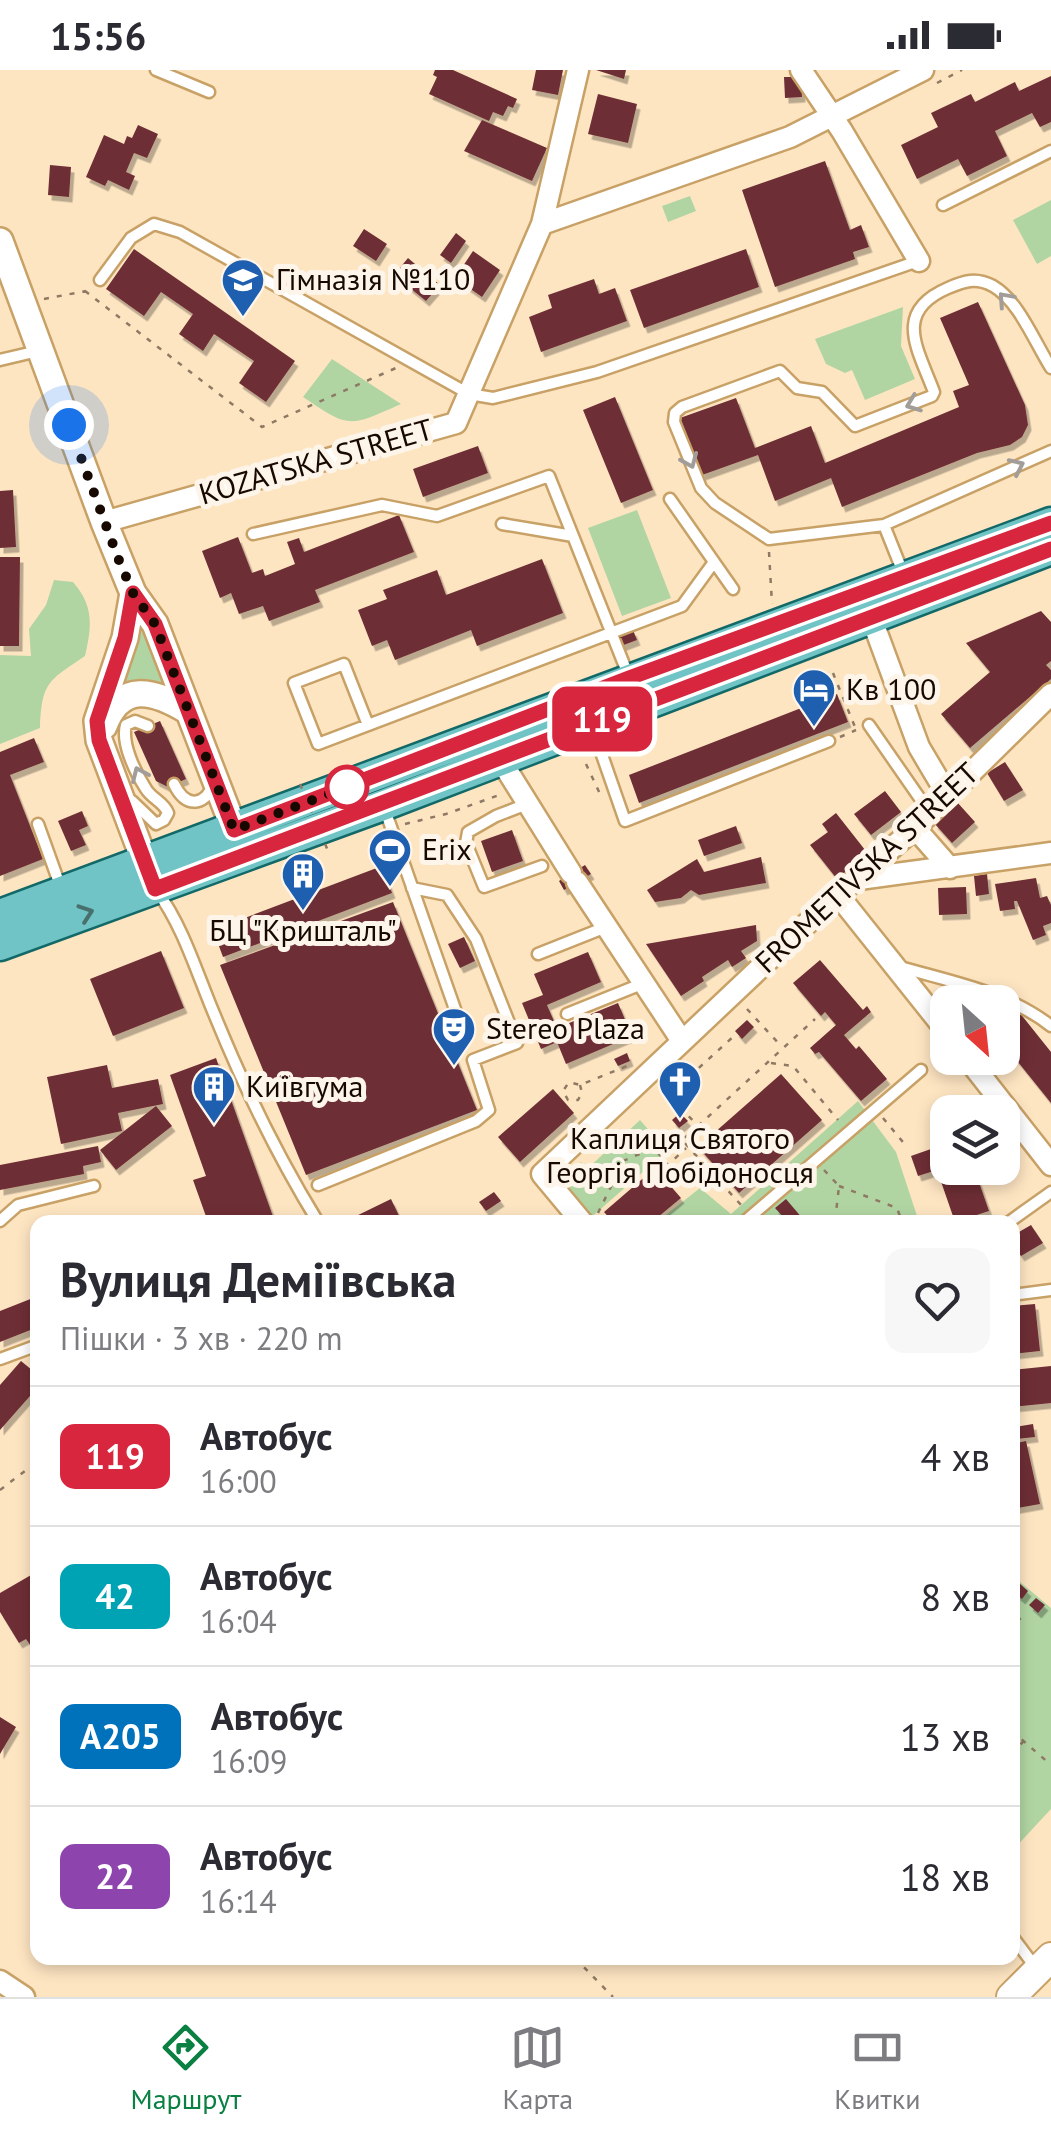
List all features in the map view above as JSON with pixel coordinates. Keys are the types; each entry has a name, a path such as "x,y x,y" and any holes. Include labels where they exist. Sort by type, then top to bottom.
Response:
{"main road":[{"path":"0,944 150,876 635,691 1051,523"},
{"path":"240,844 387,816 500,759 591,724 635,691 871,617 1051,549"},
{"path":"0,915 63,893 150,876"},
{"path":"1011,1997 1044,1964"}],"street":[{"name":"KOZATSKA STREET","path":"104,522 456,422 542,224 578,70"},
{"path":"801,70 918,261"},
{"path":"542,224 790,137 923,70"},
{"path":"2,251 104,522 133,593 155,624 240,844"},
{"path":"133,593 125,638 97,721 99,740 150,876"},
{"path":"871,617 919,747 948,796"},
{"path":"99,740 108,714 120,700 139,693 162,695 188,711"},
{"name":"FROMETIVSKA STREET","path":"555,1189 542,1174 838,894 922,821 1051,694"},
{"path":"500,759 682,1042"},
{"path":"922,821 950,868"},
{"path":"859,879 1051,853"},
{"path":"838,894 930,1010"},
{"path":"981,1075 1048,1155"},
{"path":"555,1189 584,1215"},
{"path":"0,1980 24,1997"}],"lane":[{"path":"156,70 209,92"},
{"path":"943,205 1051,151"},
{"path":"100,280 132,238 154,224 180,232 469,394 492,398 597,372 918,261"},
{"path":"1051,368 1008,299 978,280 966,281 932,295 912,324 932,396 855,426 822,392 798,388 780,370 682,406 675,413 674,422 702,488 715,503 769,539 884,525 1051,450"},
{"path":"0,360 42,350"},
{"path":"253,534 382,505 438,516 549,476 635,691"},
{"path":"670,499 733,589"},
{"path":"502,524 572,536"},
{"path":"884,525 905,579"},
{"path":"368,725 344,664 294,683 318,744 682,606 714,562"},
{"path":"112,777 147,819 156,824 164,820 166,806 146,790 123,737 126,725 134,721 148,726"},
{"path":"591,724 625,821 829,741"},
{"path":"869,725 922,821"},
{"path":"174,784 186,802 195,804 209,794 215,781"},
{"path":"523,796 468,832 466,844 484,888 542,866"},
{"path":"387,816 456,1012"},
{"path":"38,824 63,893"},
{"path":"150,876 180,930 216,1020 287,1171 314,1215"},
{"path":"318,1184 476,1120 489,1110 473,1060 516,1042 476,939 447,895 412,888"},
{"path":"538,954 606,927"},
{"path":"894,965 992,994 1029,1009 1051,1026"},
{"path":"567,1014 644,983"},
{"path":"754,1215 921,1070"},
{"path":"0,1221 18,1205 94,1186"},
{"path":"1019,1215 1051,1192"},
{"path":"1020,1294 1051,1290"},
{"path":"0,1359 30,1348"},
{"path":"1020,1943 1044,1964"}],"path":[{"path":"60,297 86,292 262,427 410,362"},
{"path":"769,539 772,605"},
{"path":"829,741 856,730 833,672"},
{"path":"586,764 600,794"},
{"path":"300,784 328,851"},
{"path":"387,816 446,814 523,796"},
{"path":"753,1015 784,1048"},
{"path":"744,1215 682,1140 815,1019"},
{"path":"669,1095 734,1036"},
{"path":"583,1105 578,1100 568,1100 563,1091 569,1082 582,1084 638,1062"},
{"path":"768,1062 793,1066 848,1133"},
{"path":"656,1082 698,1126"},
{"path":"578,1100 582,1084"},
{"path":"876,1109 907,1147"},
{"path":"615,1141 616,1146 634,1130 628,1128"},
{"path":"555,1189 654,1148 668,1165 688,1146"},
{"path":"591,1215 624,1160"},
{"path":"820,1164 839,1186 897,1208 900,1215"},
{"path":"837,1215 839,1186"},
{"path":"0,1490 30,1467"},
{"path":"1020,1745 1029,1735"},
{"path":"1020,1737 1051,1766"},
{"path":"582,1965 613,1997"}],"green space":[{"path":"690,196 696,211 668,222 662,206"},
{"path":"1051,200 1051,256 1037,264 1013,220"},
{"path":"903,307 901,346 915,379 865,400 852,370 845,373 826,364 815,339"},
{"path":"332,359 401,404 350,421 331,415 303,397"},
{"path":"637,510 671,598 622,616 588,528"},
{"path":"54,580 73,582 85,599 90,626 85,656 49,684 40,728 0,744 0,655 31,656 29,629 46,605"},
{"path":"145,622 170,685 146,679 123,687"},
{"path":"858,1101 896,1152 917,1215 666,1215 700,1188 731,1214"},
{"path":"640,1120 667,1151 594,1215 584,1215 556,1183 581,1162 587,1169"},
{"path":"1020,1582 1051,1608 1051,1809 1020,1842"}],"building":[{"path":"435,70 453,70 517,99 503,116 493,112 489,121 429,94 437,77 433,75"},
{"path":"536,70 563,70 558,95 532,90"},
{"path":"596,70 626,70 624,79"},
{"path":"1051,76 1051,122 1040,127 1032,113 995,131 1007,156 967,176 958,159 917,179 901,145 938,127 931,113 971,94 975,102 1015,82 1019,91"},
{"path":"784,77 801,77 802,97 785,98"},
{"path":"598,94 637,104 628,143 588,134"},
{"path":"482,120 547,148 532,181 464,151"},
{"path":"138,125 158,134 147,158 134,153 126,172 135,176 129,190 108,180 105,186 86,177 104,135 124,144"},
{"path":"825,161 850,230 861,225 869,247 853,252 855,259 775,287 742,190"},
{"path":"50,165 71,167 69,197 48,195"},
{"path":"364,229 387,244 376,261 353,246"},
{"path":"456,233 466,241 451,263 440,255"},
{"path":"134,249 295,361 266,402 239,383 254,361 214,334 203,351 179,334 193,314 161,292 144,316 106,289"},
{"path":"746,249 759,287 644,328 630,290"},
{"path":"473,251 500,270 482,297 455,278"},
{"path":"408,258 440,285 426,301 394,275"},
{"path":"594,279 599,294 615,288 627,321 541,352 529,317 552,308 548,295"},
{"path":"978,302 1025,405 1028,425 1022,437 1010,445 977,453 842,507 831,478 775,501 758,455 702,475 680,418 736,398 755,448 811,426 825,463 959,407 953,391 969,385 940,318"},
{"path":"615,397 653,490 621,503 583,410"},
{"path":"478,446 488,473 423,497 413,469"},
{"path":"13,490 16,547 0,548 0,491"},
{"path":"399,515 414,552 315,590 320,602 269,621 263,606 239,614 231,593 220,598 202,551 238,537 252,573 263,569 265,576 295,564 287,542 299,538 304,552"},
{"path":"0,557 20,557 19,646 0,646"},
{"path":"542,559 563,613 477,646 471,630 395,660 387,640 372,646 358,610 387,599 383,590 437,570 446,595"},
{"path":"1041,611 1051,622 1051,661 1046,665 1051,670 1051,679 970,748 941,714 990,672 966,643"},
{"path":"633,630 637,640 621,646 617,636"},
{"path":"837,694 848,722 639,803 629,775"},
{"path":"160,721 186,779 168,787 156,781 134,732"},
{"path":"34,738 44,762 10,775 43,859 0,876 0,752"},
{"path":"1005,762 1023,790 1004,801 987,773"},
{"path":"885,791 901,812 871,835 854,814"},
{"path":"957,802 975,822 952,843 934,823"},
{"path":"82,811 88,826 79,830 86,845 71,851 58,821"},
{"path":"836,813 869,855 837,879 810,845 828,832 822,824"},
{"path":"736,826 742,843 704,856 698,840"},
{"path":"512,830 523,861 492,872 481,841"},
{"path":"761,857 766,883 699,895 691,890 681,898 655,902 647,890 697,859 704,872"},
{"path":"585,865 591,874 564,890 559,881"},
{"name":"БЦ \"Кришталь\"","path":"382,866 392,893 223,957 213,930"},
{"path":"987,874 989,894 976,896 974,876"},
{"path":"1036,878 1040,898 1047,896 1051,905 1051,923 1043,926 1046,935 1033,940 1017,901 1015,909 1000,911 995,884"},
{"path":"966,887 967,914 939,915 938,888"},
{"path":"393,902 477,1110 306,1175 220,965"},
{"path":"756,925 757,941 741,951 746,958 732,967 728,960 681,996 646,944"},
{"path":"464,937 475,961 460,968 448,944"},
{"path":"161,951 184,1008 113,1036 90,979"},
{"path":"588,952 601,982 547,1005 557,1028 618,1003 632,1036 566,1064 557,1042 541,1049 522,1003 543,995 534,974"},
{"path":"820,960 863,1010 867,1006 871,1012 844,1035 856,1049 859,1046 887,1079 861,1101 819,1052 815,1054 810,1048 836,1025 825,1012 821,1016 793,983"},
{"path":"1020,1013 1051,1052 1051,1103 1020,1064"},
{"path":"747,1020 754,1027 742,1039 735,1031"},
{"path":"627,1053 630,1061 618,1066 614,1059"},
{"name":"Київгума","path":"216,1058 272,1215 206,1215 193,1180 206,1176 170,1075"},
{"path":"107,1065 112,1088 158,1079 163,1104 118,1113 122,1131 61,1144 47,1077"},
{"path":"781,1074 822,1120 739,1193 698,1147"},
{"path":"553,1089 574,1113 520,1162 498,1137"},
{"path":"156,1106 172,1126 116,1170 100,1150"},
{"name":"Каплиця Святого Георгія Побідоносця","path":"680,1113 688,1121 679,1128 672,1120"},
{"path":"98,1146 101,1162 83,1166 84,1174 0,1190 0,1165"},
{"path":"930,1149 930,1172 918,1176 911,1156"},
{"path":"655,1168 681,1198 660,1215 604,1212"},
{"path":"942,1185 980,1185 989,1211 953,1215"},
{"path":"494,1192 501,1201 486,1211 479,1202"},
{"path":"391,1199 399,1215 358,1215"},
{"path":"786,1199 800,1215 782,1215 775,1208"},
{"path":"1031,1225 1043,1243 1021,1256 1020,1231"},
{"path":"30,1299 30,1330 0,1342 0,1311"},
{"path":"1035,1304 1040,1351 1020,1353 1020,1305"},
{"path":"21,1361 30,1368 30,1396 0,1430 0,1385"},
{"path":"1051,1366 1051,1403 1020,1406 1020,1369"},
{"path":"1033,1424 1035,1437 1020,1439 1020,1426"},
{"path":"1026,1441 1040,1504 1020,1508 1020,1442"},
{"path":"30,1576 30,1645 26,1639 19,1643 0,1612 0,1593"},
{"path":"1020,1584 1028,1591 1020,1597"},
{"path":"1036,1598 1045,1605 1038,1613 1029,1605"},
{"path":"0,1717 16,1727 0,1754"}],"bus line":[{"name":"119","path":"1051,523 629,678 234,830 155,624 133,593 125,638 97,721 99,740 155,889 1051,549"}],"place":[{"name":"Гімназія №110","path":"243,318"},
{"name":"Кв 100","path":"814,728"},
{"name":"Erix","path":"390,888"},
{"name":"БЦ \"Кришталь\"","path":"303,912"},
{"name":"Stereo Plaza","path":"454,1067"},
{"name":"Каплиця Святого Георгія Побідоносця","path":"680,1120"},
{"name":"Київгума","path":"214,1125"}],"route":[{"path":"69,425 118,558 133,593 155,624 234,830 347,787"}]}
